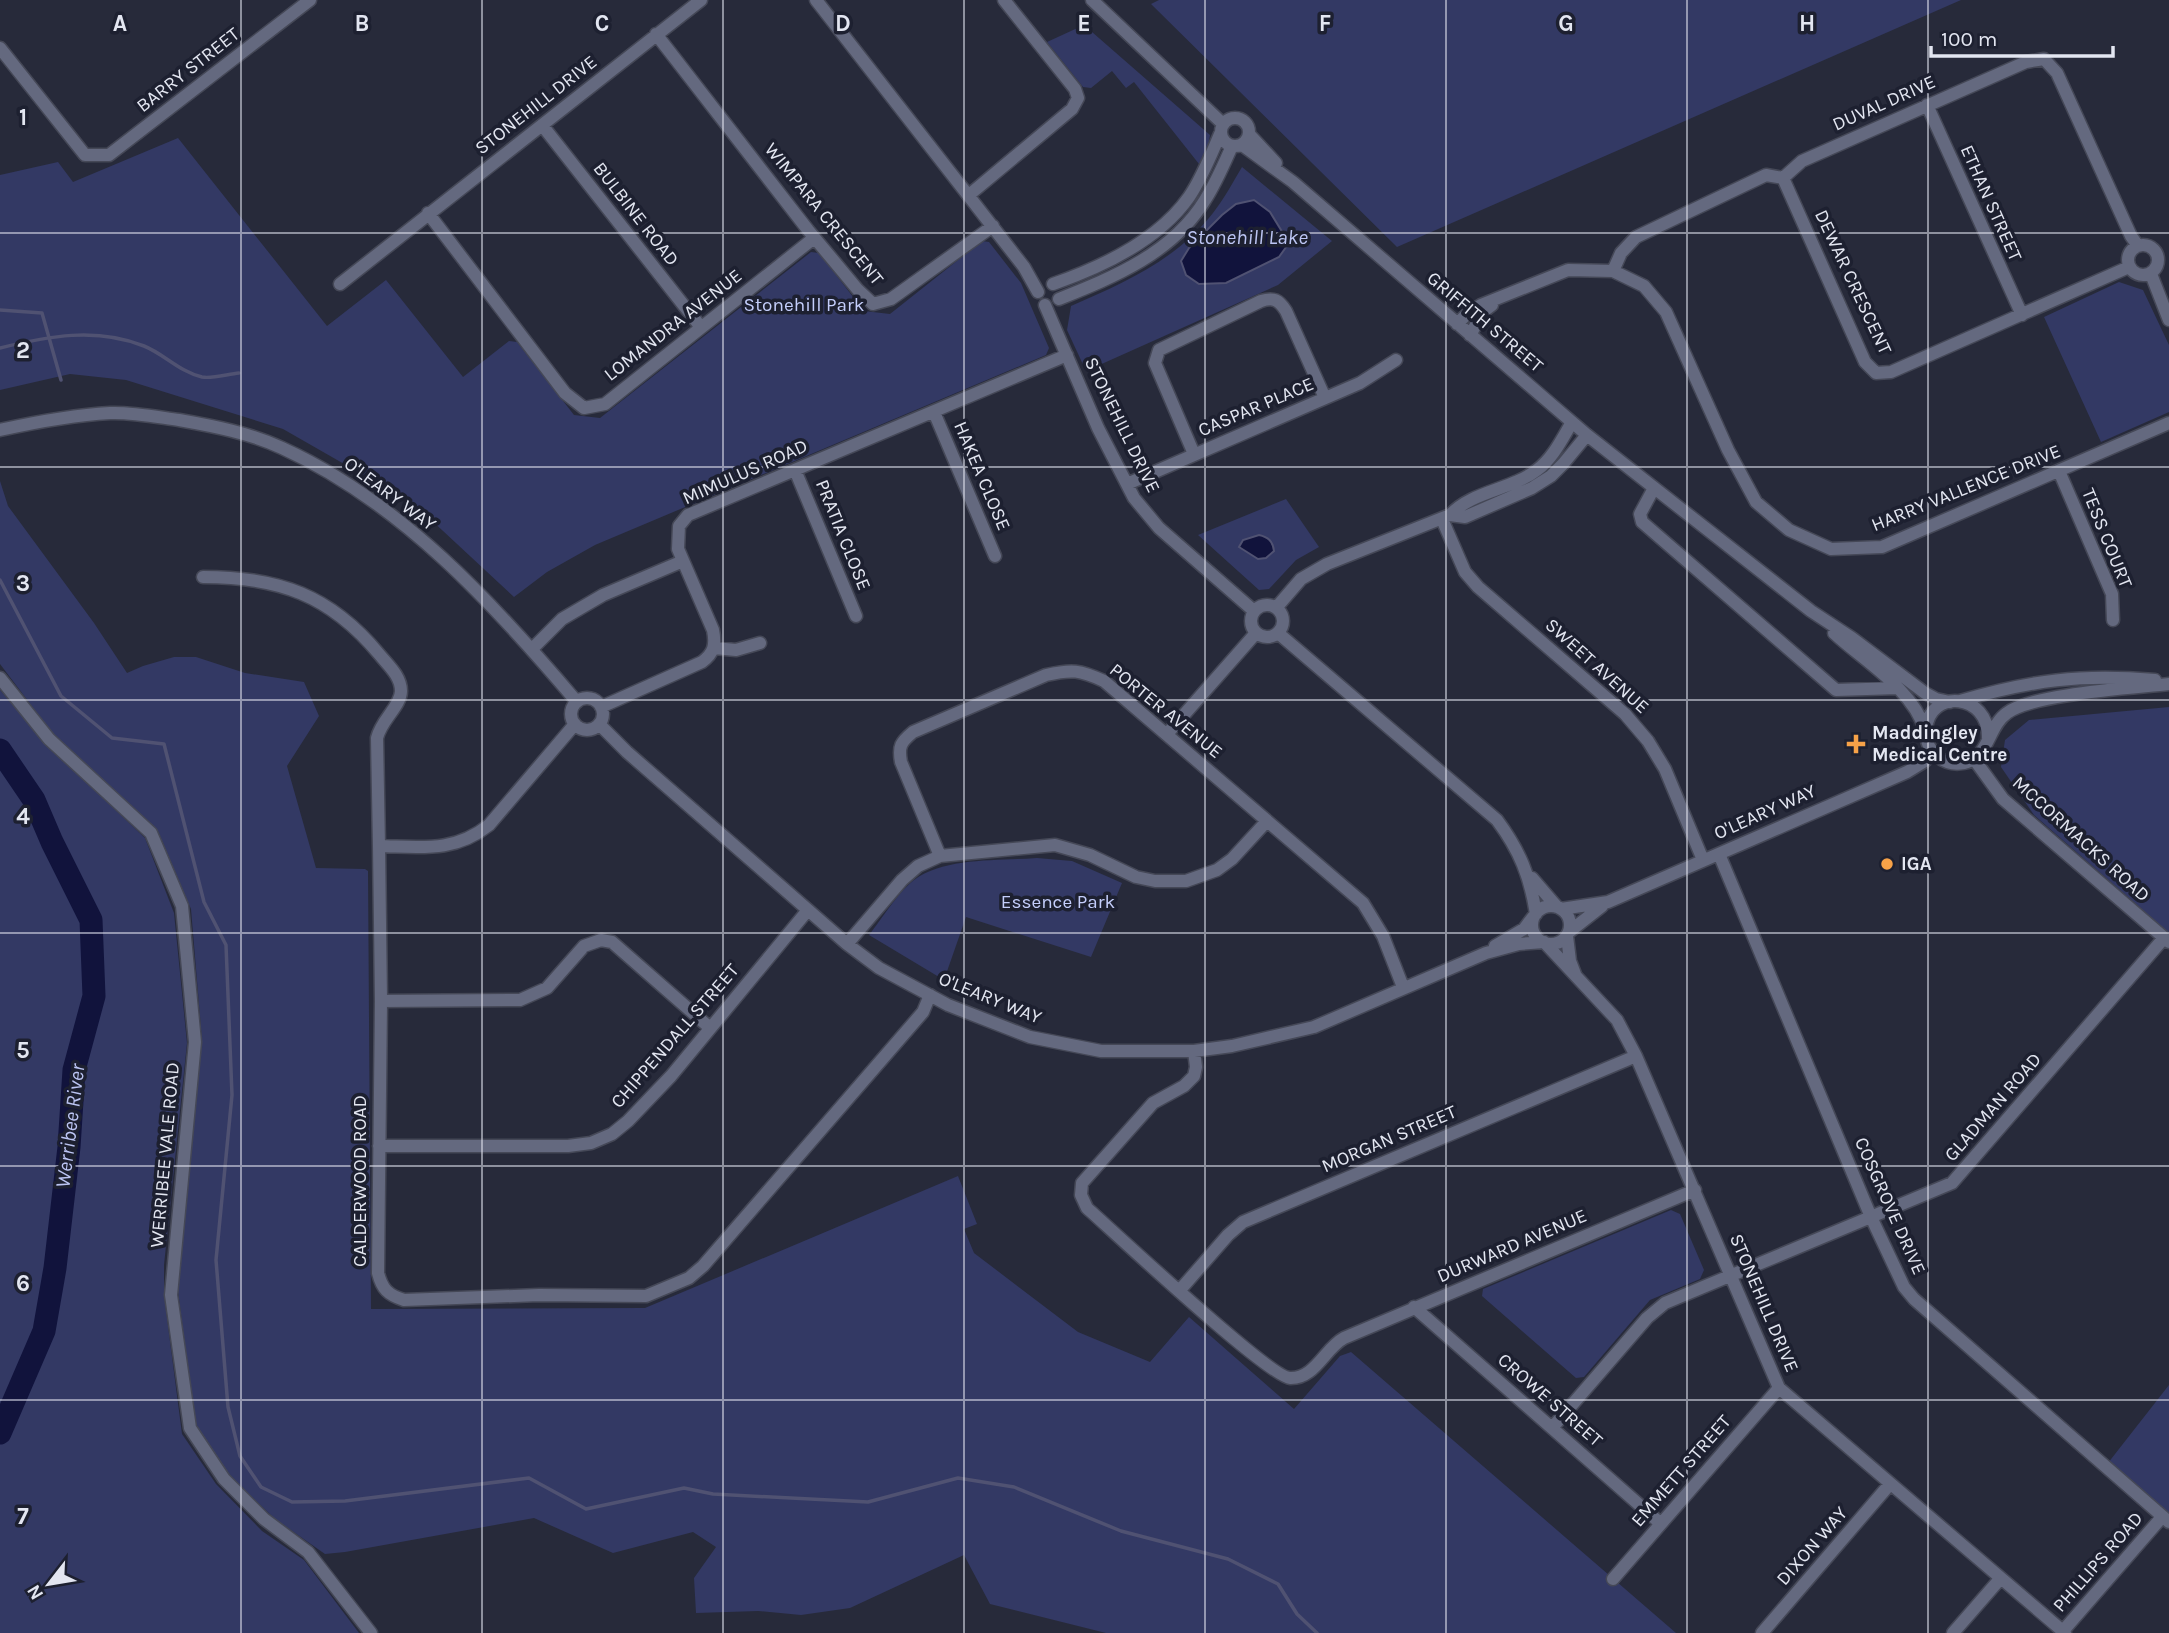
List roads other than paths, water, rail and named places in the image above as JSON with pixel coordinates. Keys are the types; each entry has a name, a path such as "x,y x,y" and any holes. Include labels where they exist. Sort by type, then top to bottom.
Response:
{"street":[{"name":"BARRY STREET","path":"0,48 85,155 109,155 310,0"},
{"name":"STONEHILL DRIVE","path":"340,284 701,0"},
{"path":"816,0 1024,267 1046,286 1060,291 1054,302"},
{"path":"969,195 1072,109 1078,98 1075,89 1004,0"},
{"path":"1095,3 1110,0"},
{"path":"1095,3 1203,102 1224,125 1224,142 1241,142"},
{"name":"WIMPARA CRESCENT","path":"656,34 814,238 873,304 891,299 993,226"},
{"name":"DUVAL DRIVE","path":"1783,178 1802,161 2026,62 2044,59 2057,73 2138,246"},
{"name":"ETHAN STREET","path":"1927,106 2022,316"},
{"path":"1238,118 1243,120 1241,142 1205,201 1174,237 1139,263 1108,280 1054,302 1039,299 1046,286 1112,258 1166,223 1188,197 1224,125 1238,118"},
{"name":"BULBINE ROAD","path":"542,125 700,326"},
{"name":"GRIFFITH STREET","path":"1241,142 1293,182 1587,435 1811,611 1910,699 1921,715 1926,733"},
{"path":"1613,271 1621,253 1636,237 1766,175 1783,178"},
{"name":"DEWAR CRESCENT","path":"1783,178 1865,362 1876,373 1891,372 2129,267"},
{"name":"LOMANDRA AVENUE","path":"428,214 565,393 584,408 604,404 814,238"},
{"path":"2138,246 2150,247 2157,254 2157,267 2151,274 2139,275 2129,267 2130,253 2138,246"},
{"path":"2157,254 2169,247"},
{"name":"HARRY VALLENCE DRIVE","path":"1457,324 1481,305 1568,270 1613,271 1644,286 1666,312 1728,450 1756,502 1789,530 1830,549 1882,547 2169,423"},
{"path":"2151,274 2169,320"},
{"name":"HARRY VALLENCE DRIVE","path":"1470,335 1484,312 1504,297"},
{"path":"1194,454 1156,363 1156,356 1159,350 1261,301 1271,298 1278,300 1286,311 1325,398"},
{"name":"STONEHILL DRIVE","path":"1054,302 1058,334 1098,428 1139,505 1159,528 1254,611"},
{"name":"MIMULUS ROAD","path":"714,648 713,629 677,542 679,526 688,515 1067,355"},
{"name":"CASPAR PLACE","path":"1127,484 1325,398 1370,377 1396,360"},
{"name":"HAKEA CLOSE","path":"934,412 995,556"},
{"name":"O'LEARY WAY","path":"0,430 45,420 113,413 214,426 280,447 346,481 404,524 477,592 532,649 577,702"},
{"path":"1276,608 1301,579 1327,564 1446,517 1460,505 1519,481 1536,471 1549,460 1572,422"},
{"path":"1446,517 1465,517 1532,488 1557,470 1587,435"},
{"name":"PRATIA CLOSE","path":"795,470 856,616"},
{"name":"TESS COURT","path":"2059,471 2112,594 2113,620"},
{"path":"1654,488 1640,514 1642,522 1836,690 1896,688"},
{"name":"SWEET AVENUE","path":"1446,517 1465,572 1478,587 1625,714 1648,741 1665,769 1703,860"},
{"path":"532,649 562,619 582,607 603,595 683,561"},
{"name":"CALDERWOOD ROAD","path":"203,577 257,580 302,594 334,610 361,633 397,676 401,689 397,704 380,726 377,738 379,1273 381,1283 392,1296 404,1300 646,1296 689,1278 703,1266 923,1012 930,995"},
{"path":"1267,605 1276,608 1283,623 1278,633 1266,637 1256,633 1251,622 1254,611 1267,605"},
{"name":"GRIFFITH STREET","path":"1811,611 1936,699 1955,701"},
{"path":"1167,734 1256,633"},
{"path":"1278,633 1497,820 1515,844 1526,869 1550,902 1568,917 1570,961 1577,978"},
{"path":"601,707 702,662 712,654 714,648 736,650 760,643"},
{"name":"PORTER AVENUE","path":"940,856 901,762 899,749 902,741 913,732 1046,676 1080,670 1104,681 1363,903 1382,936 1403,988"},
{"path":"1955,701 1979,710 1989,728 1985,748 1974,759 1960,764 1950,763 1933,753 1926,733 1932,713 1940,706 1955,701 2011,686 2058,679 2106,676 2169,683"},
{"name":"WERRIBEE VALE ROAD","path":"0,678 49,739 151,833 182,906 195,1042 171,1295 190,1429 224,1479 264,1519 307,1552 371,1633"},
{"path":"1988,738 2005,714 2039,700 2169,683"},
{"path":"589,698 601,707 603,716 599,724 590,729 575,724 572,711 577,702 589,698"},
{"path":"379,846 441,847 476,835 489,825 575,724"},
{"name":"O'LEARY WAY","path":"599,724 627,752 847,944 879,968 930,995 1030,1037 1101,1051 1194,1051 1232,1046 1314,1027 1486,953"},
{"name":"O'LEARY WAY","path":"1608,902 1907,772 1933,753"},
{"name":"MCCORMACKS ROAD","path":"1974,759 2003,799 2167,940"},
{"path":"847,944 902,880 918,866 940,856 1055,845 1090,855 1136,877 1155,881 1186,881 1217,870 1233,859 1267,821"},
{"name":"COSGROVE DRIVE","path":"1719,854 1871,1217 1904,1287 1914,1299 2166,1520"},
{"path":"1526,869 1535,915 1533,928 1539,939 1545,943"},
{"path":"1486,953 1524,929 1545,907 1559,908 1608,902"},
{"path":"1486,953 1531,942 1555,944 1608,902"},
{"name":"CHIPPENDALL STREET","path":"379,1146 543,1147 591,1143 612,1134 671,1076 808,910"},
{"path":"380,1001 520,1000 547,988 584,946 601,940 612,942 709,1027"},
{"name":"GLADMAN ROAD","path":"1552,1428 1665,1303 1952,1182 2167,940"},
{"name":"STONEHILL DRIVE","path":"1545,943 1617,1020 1636,1056 1779,1388 2064,1632"},
{"path":"1180,1290 1087,1208 1081,1195 1082,1183 1153,1103 1184,1086 1194,1076 1194,1051"},
{"name":"MORGAN STREET","path":"1180,1290 1228,1235 1243,1222 1636,1056"},
{"name":"DURWARD AVENUE","path":"1180,1290 1271,1369 1290,1378 1303,1376 1344,1338 1695,1190"},
{"name":"CROWE STREET","path":"1414,1307 1660,1523"},
{"name":"EMMETT STREET","path":"1613,1579 1779,1388"},
{"name":"DIXON WAY","path":"1762,1633 1890,1484"},
{"name":"PHILLIPS ROAD","path":"2064,1632 2166,1520"},
{"path":"1954,1633 2000,1579"}],"water":[{"name":"Stonehill Lake","path":"1254,200 1270,212 1289,243 1279,257 1226,283 1199,284 1186,275 1181,261 1189,248 1236,204"},
{"path":"1259,535 1270,540 1274,551 1266,558 1258,559 1239,547 1243,540"}],"waterway":[{"path":"0,310 42,313 61,380"},
{"path":"0,348 54,337 90,335 126,340 144,346 186,371 202,377 239,373"},
{"path":"0,580 61,696 112,738 164,744 204,902 226,945 232,1095 216,1260 228,1407 240,1456 261,1487 292,1502 345,1501 529,1478 586,1509 684,1488 713,1494 868,1502 958,1478 1014,1487 1121,1531 1228,1559 1278,1584 1297,1614 1317,1633"},
{"name":"Werribee River","path":"0,750 34,800 91,920 94,996 74,1070 69,1147 55,1268 44,1331 0,1433"}],"place":[{"name":"Maddingley Medical Centre","path":"1856,744"},
{"name":"IGA","path":"1887,864"}],"park label":[{"name":"Stonehill Park","path":"804,305"},
{"name":"Essence Park","path":"1058,902"}]}
